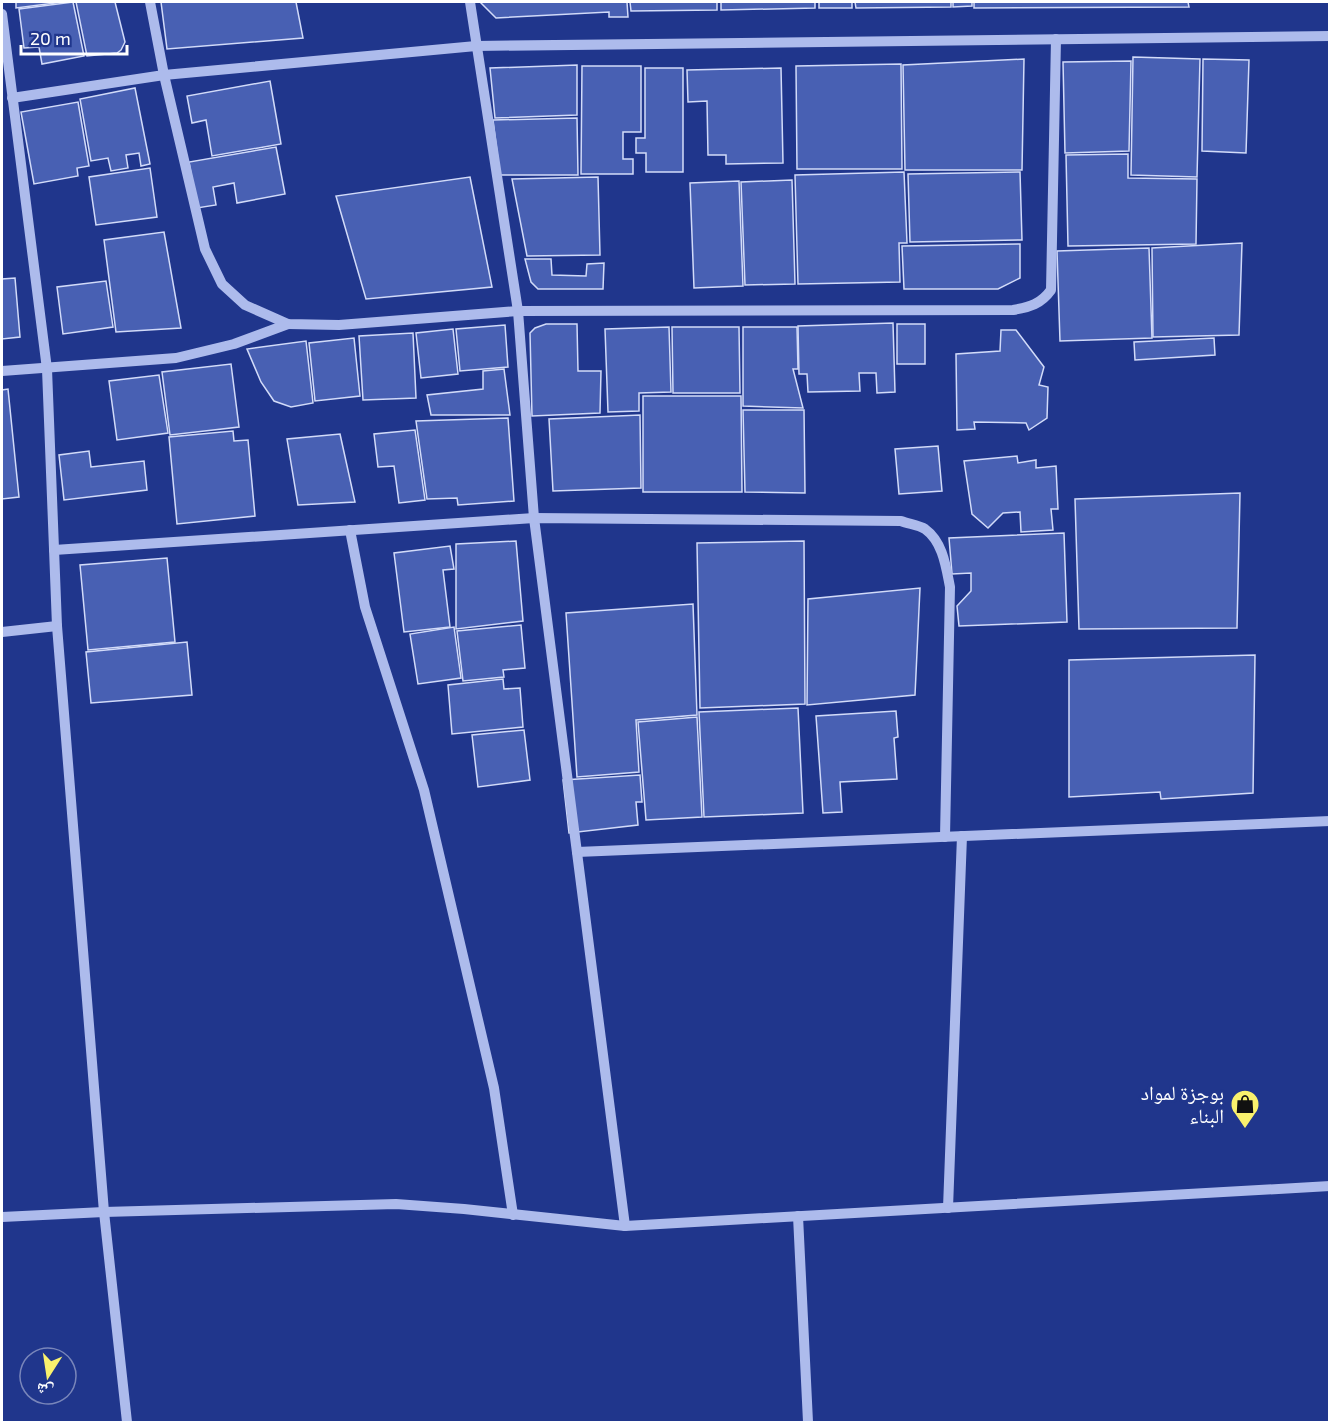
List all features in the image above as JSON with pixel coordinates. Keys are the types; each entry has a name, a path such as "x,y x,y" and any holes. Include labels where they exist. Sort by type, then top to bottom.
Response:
{"street":[{"path":"150,2 164,75 205,249 222,284 245,305 288,324"},
{"path":"470,2 518,311 534,518 625,1226"},
{"path":"2,14 5,74 12,98 47,369 57,626 104,1212 127,1422"},
{"path":"12,98 164,75 476,46 1329,36"},
{"path":"2,371 176,358 234,344 288,324 339,325 518,311 1013,310 1028,308 1043,301 1051,290 1056,39"},
{"path":"54,550 534,518 901,521 923,528 936,540 945,563 950,587 945,837"},
{"path":"350,530 365,607 424,790 495,1088 513,1215"},
{"path":"2,632 57,626"},
{"path":"577,852 1329,821"},
{"path":"948,1208 962,836"},
{"path":"2,1216 396,1204 625,1226 1329,1186"},
{"path":"798,1216 808,1422"}],"building":[{"path":"16,2 63,2 16,8"},
{"path":"73,2 84,56 42,64 39,47 24,48 19,9"},
{"path":"76,2 115,2 125,42 121,50 117,53 87,56"},
{"path":"161,2 296,2 303,38 167,49"},
{"path":"480,2 627,2 628,17 609,17 609,12 496,18"},
{"path":"630,2 717,2 717,10 631,11"},
{"path":"721,2 815,2 815,8 721,10"},
{"path":"819,2 852,2 852,8 819,8"},
{"path":"855,2 951,2 951,7 856,8"},
{"path":"953,2 972,2 972,6 953,7"},
{"path":"974,2 1188,2 1189,7 974,8"},
{"path":"1133,57 1200,59 1197,177 1131,175"},
{"path":"1024,59 1022,170 905,170 903,65"},
{"path":"1203,59 1249,60 1246,153 1202,151"},
{"path":"1131,61 1129,151 1065,153 1063,62"},
{"path":"901,64 902,169 797,169 796,66"},
{"path":"577,65 577,115 495,118 490,68"},
{"path":"582,66 641,66 641,132 623,132 623,159 633,159 633,174 581,174"},
{"path":"645,68 683,68 683,172 646,172 646,153 636,153 636,138 645,138"},
{"path":"781,68 783,163 726,164 726,155 708,155 707,101 688,102 687,70"},
{"path":"270,81 281,144 212,156 206,120 192,123 187,96"},
{"path":"135,88 150,164 141,166 139,153 126,155 128,168 111,171 108,158 91,161 80,99"},
{"path":"78,102 89,166 77,168 78,176 34,184 21,112"},
{"path":"577,118 578,175 500,175 493,120"},
{"path":"276,147 285,194 237,203 234,183 213,187 216,205 197,208 189,162"},
{"path":"1128,154 1128,178 1197,179 1196,244 1068,246 1066,155"},
{"path":"150,168 157,217 96,225 89,177"},
{"path":"904,172 907,243 899,243 900,282 798,284 795,175"},
{"path":"1020,172 1022,240 910,242 908,174"},
{"path":"470,177 492,287 366,299 336,196"},
{"path":"598,177 600,255 527,256 512,179"},
{"path":"792,180 795,284 745,285 741,182"},
{"path":"739,181 743,286 694,288 690,183"},
{"path":"164,232 181,328 116,332 104,240"},
{"path":"1242,243 1239,335 1153,337 1152,248"},
{"path":"1020,244 1020,278 998,289 904,289 902,246"},
{"path":"1149,248 1152,338 1060,341 1057,251"},
{"path":"525,259 551,259 552,275 586,276 587,264 604,263 603,289 538,289 531,282"},
{"path":"15,278 20,337 2,339 2,279"},
{"path":"106,281 113,327 63,334 57,287"},
{"path":"893,323 895,392 877,393 876,373 859,373 860,391 808,392 807,374 799,374 798,326"},
{"path":"546,324 577,324 578,371 601,371 600,413 532,416 530,333 535,328"},
{"path":"897,324 925,324 925,364 897,364"},
{"path":"505,325 508,367 460,371 456,329"},
{"path":"669,327 671,392 639,393 639,411 608,412 605,329"},
{"path":"672,327 739,327 740,393 673,393"},
{"path":"743,327 797,327 798,369 793,369 803,408 743,406"},
{"path":"453,329 458,374 421,378 416,333"},
{"path":"1001,330 1016,330 1044,367 1039,385 1048,387 1047,418 1029,430 1026,423 974,422 975,429 957,430 956,354 1000,351"},
{"path":"413,333 416,398 363,400 359,336"},
{"path":"354,338 360,396 315,401 309,343"},
{"path":"1214,338 1215,355 1135,360 1134,342"},
{"path":"306,341 313,403 291,407 274,401 261,382 247,349"},
{"path":"231,364 239,427 170,435 162,372"},
{"path":"504,369 510,415 431,415 427,395 483,389 483,371"},
{"path":"159,375 168,433 117,440 109,381"},
{"path":"8,389 19,497 2,499 2,390"},
{"path":"643,396 741,396 742,492 643,492"},
{"path":"743,410 804,410 805,493 745,492"},
{"path":"640,415 641,488 553,491 549,419"},
{"path":"508,418 514,501 458,505 457,498 427,499 416,421"},
{"path":"415,430 425,500 399,503 394,466 378,467 374,434"},
{"path":"233,431 234,441 248,440 255,516 177,524 169,437"},
{"path":"340,434 355,502 298,505 287,439"},
{"path":"938,446 942,491 899,494 895,449"},
{"path":"89,451 91,467 144,461 147,490 64,500 59,455"},
{"path":"1017,456 1018,463 1036,460 1036,468 1056,466 1058,509 1051,509 1053,530 1021,532 1020,512 1003,513 988,528 972,514 964,461"},
{"path":"1240,493 1237,628 1079,629 1075,499"},
{"path":"1064,533 1067,622 959,626 957,606 971,591 971,573 952,574 949,538"},
{"path":"516,541 523,621 456,629 456,544"},
{"path":"804,541 805,704 700,708 697,543"},
{"path":"450,546 454,569 443,570 450,627 404,632 394,553"},
{"path":"167,558 175,642 88,650 80,565"},
{"path":"920,588 915,695 807,705 808,599"},
{"path":"693,604 697,715 636,720 639,772 577,777 566,613"},
{"path":"521,625 525,668 503,670 504,677 463,681 457,631"},
{"path":"454,627 461,678 418,684 410,634"},
{"path":"187,642 192,695 91,703 86,652"},
{"path":"1255,655 1253,793 1161,799 1160,792 1069,797 1069,660"},
{"path":"503,679 504,689 520,688 523,727 452,734 448,685"},
{"path":"798,708 803,813 704,817 699,712"},
{"path":"896,711 898,737 894,738 897,779 840,782 842,812 823,813 816,716"},
{"path":"697,717 702,817 646,820 638,722"},
{"path":"524,730 530,780 478,787 472,735"},
{"path":"640,775 642,802 636,802 638,825 569,833 563,780"}],"place":[{"name":"بوجزة لمواد البناء","path":"1245,1130"}]}
